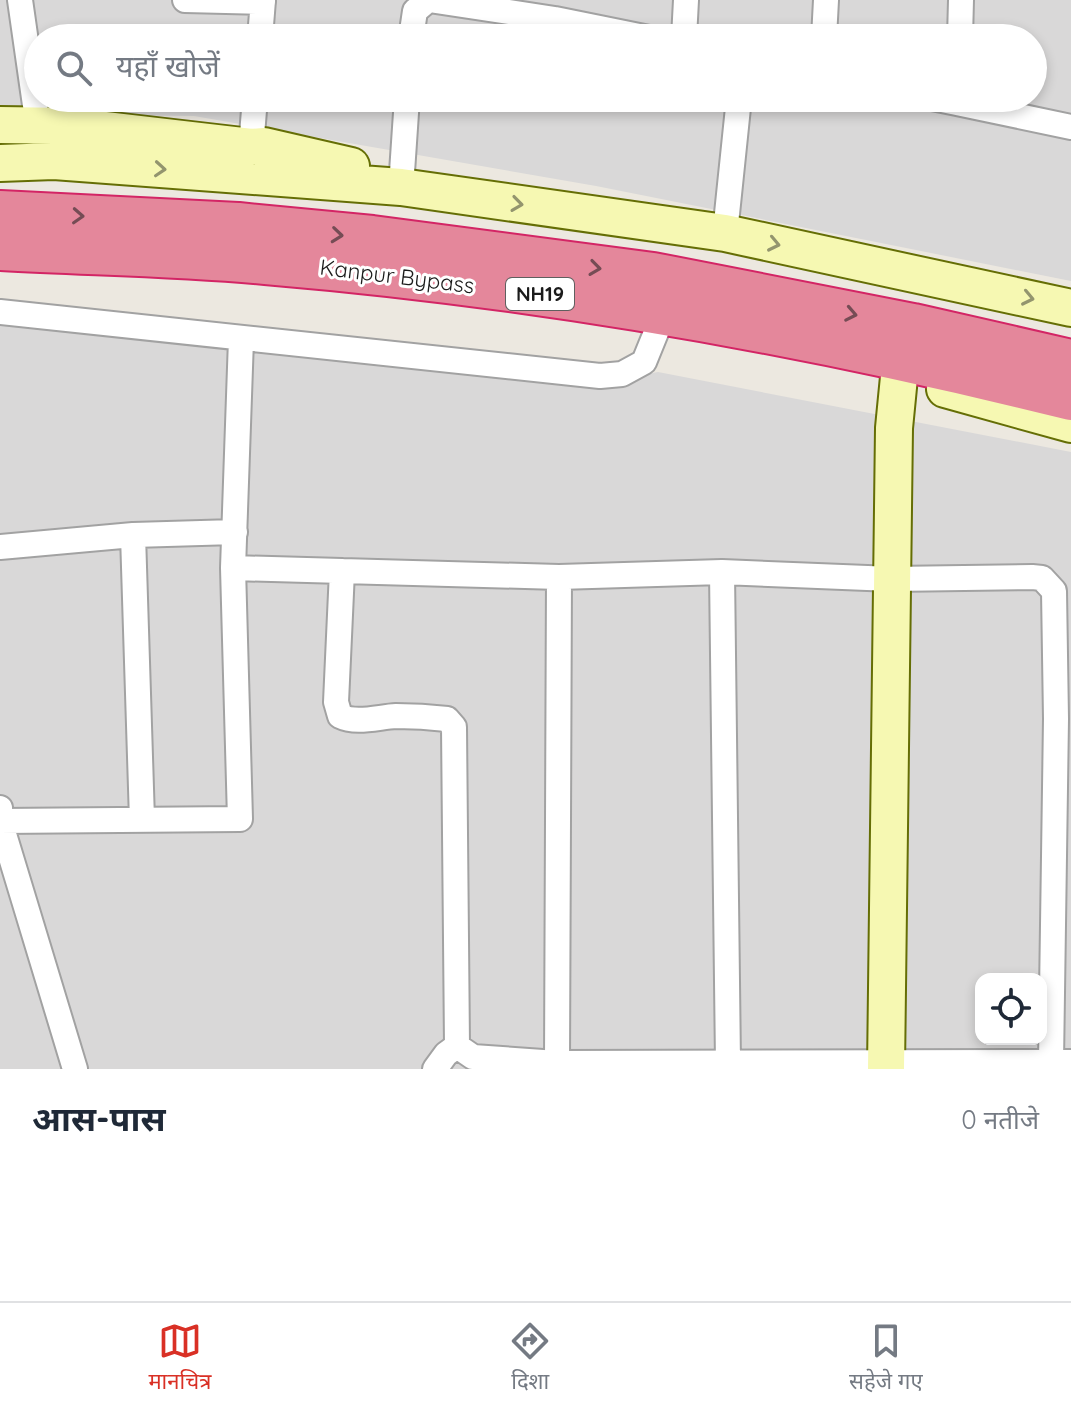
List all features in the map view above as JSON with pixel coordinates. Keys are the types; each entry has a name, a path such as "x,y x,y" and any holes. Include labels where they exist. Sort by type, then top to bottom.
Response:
{"highway":[{"name":"Kanpur Bypass","path":"0,213 253,226 372,238 638,273 913,326 1071,362"},
{"name":"Kanpur Bypass","path":"0,248 266,262 581,299 858,348 1071,398"}],"main road":[{"path":"0,125 70,126 264,146 345,163 394,186"},
{"path":"0,163 54,161 394,186 725,233 1071,308"},
{"path":"0,270 309,282 617,321 899,377 1071,424"},
{"path":"886,1065 894,428 899,377"}],"street":[{"path":"20,0 24,28"},
{"path":"185,0 263,1 261,24"},
{"path":"413,24 415,11 429,0 556,10 602,24"},
{"path":"685,24 686,0"},
{"path":"825,24 826,0"},
{"path":"960,24 961,0"},
{"path":"36,112 38,126"},
{"path":"251,147 254,112"},
{"path":"394,186 405,112"},
{"path":"725,233 738,112"},
{"path":"1005,112 1071,127"},
{"path":"0,312 600,376 622,374 644,362 657,330"},
{"path":"0,821 240,819 233,568 241,339"},
{"path":"0,547 133,535 235,532"},
{"path":"133,535 142,820"},
{"path":"233,568 559,577 722,572 892,579 1042,578 1054,591 1064,718 1061,1062 886,1065 557,1063 473,1057 457,1046"},
{"path":"342,571 336,702 340,716 347,720 396,716 447,719 454,727 457,1046"},
{"path":"722,572 728,1063"},
{"path":"557,1063 559,577"},
{"path":"0,808 0,821 75,1069"},
{"path":"435,1069 446,1054 457,1046"}],"shaded area":[{"path":"0,0 1071,0 1071,281 596,186 194,116 0,114"},
{"path":"0,323 604,382 658,372 1071,452 1071,1069 0,1069"}]}
